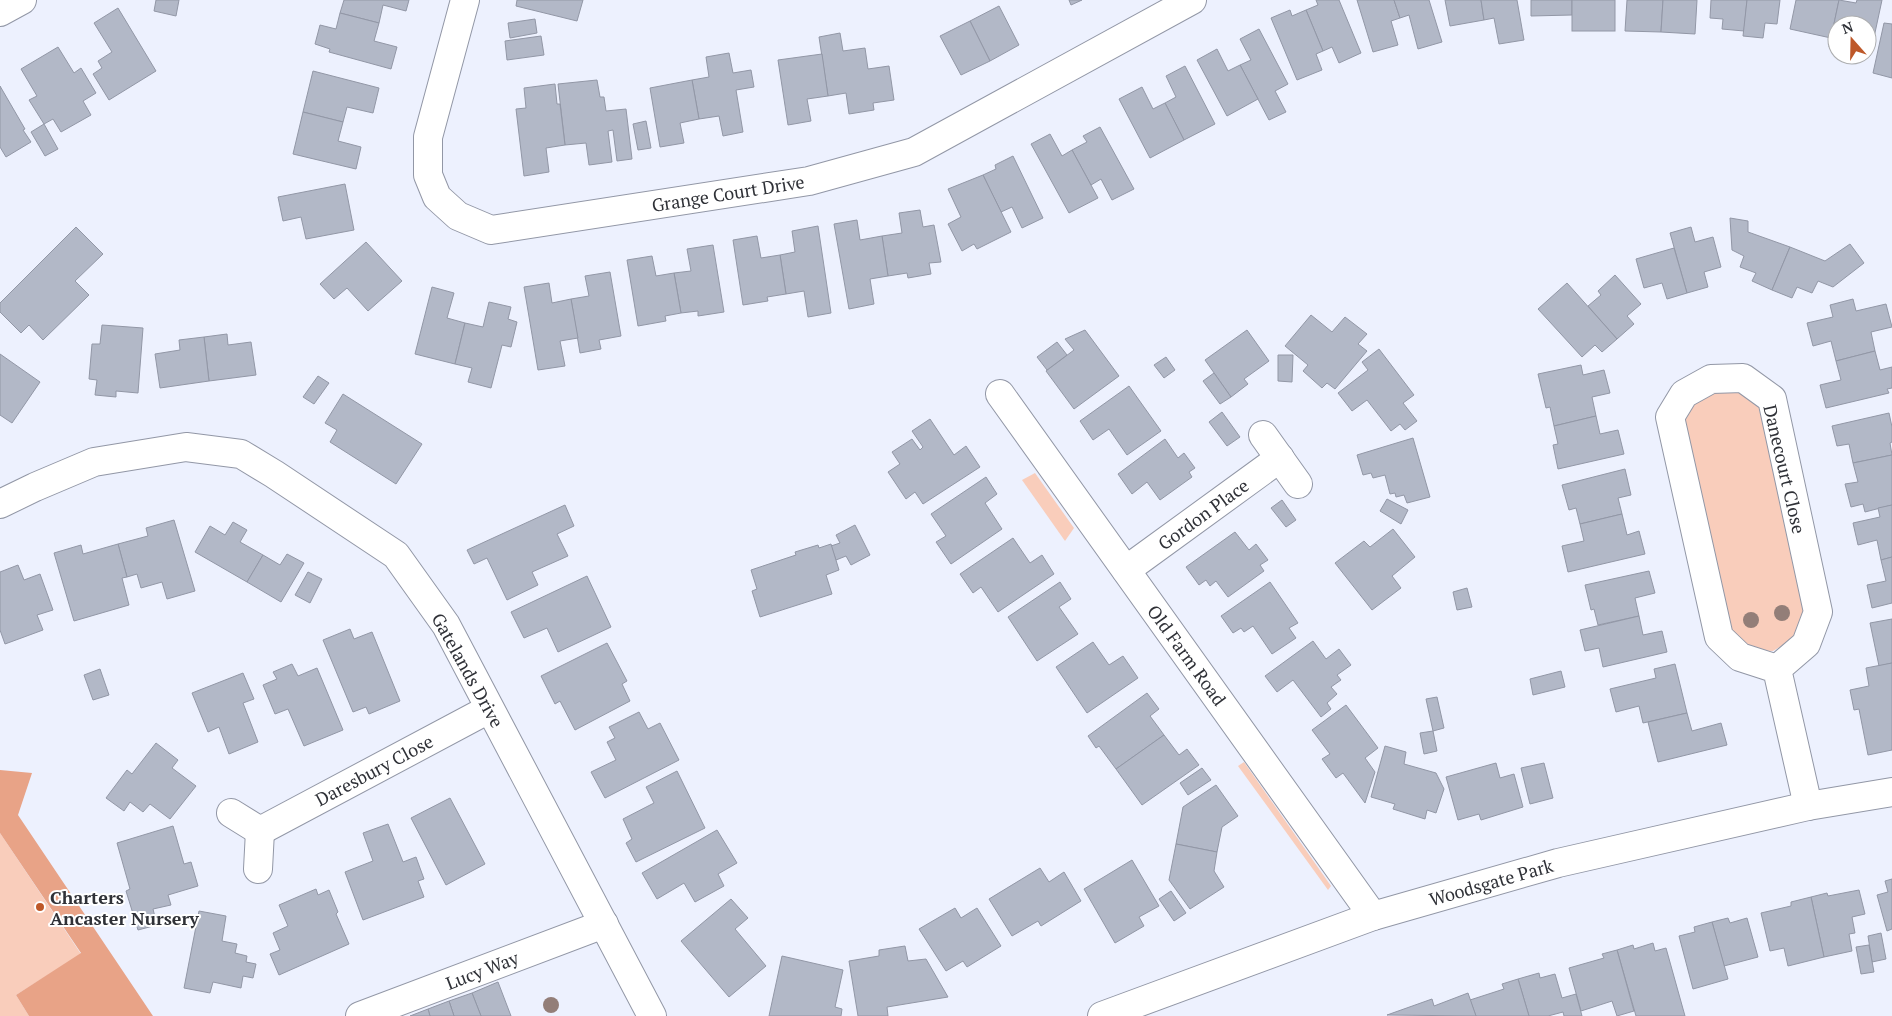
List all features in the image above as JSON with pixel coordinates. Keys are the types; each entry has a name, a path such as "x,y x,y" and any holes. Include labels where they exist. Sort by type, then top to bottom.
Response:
{"street":[{"path":"0,12 22,0"},
{"name":"Grange Court Drive","path":"465,0 428,137 428,175 437,197 458,216 491,230 809,181 914,152 1192,0"},
{"name":"Danecourt Close","path":"1743,378 1772,399 1818,612 1806,644 1777,669 1740,657 1719,637 1670,418 1684,394 1711,379 1743,378"},
{"name":"Old Farm Road","path":"1000,394 1373,916"},
{"path":"1263,435 1298,484"},
{"name":"Gatelands Drive","path":"0,504 94,462 186,447 242,454 396,555 446,625 652,1016"},
{"name":"Gordon Place","path":"1126,570 1280,458"},
{"path":"1777,669 1808,806"},
{"name":"Daresbury Close","path":"260,831 489,709"},
{"name":"Woodsgate Park","path":"1102,1016 1373,916 1558,863 1808,806 1892,792"},
{"path":"231,813 260,831 258,869"},
{"name":"Lucy Way","path":"360,1016 604,924"}],"shaded area":[{"path":"1714,391 1739,391 1758,404 1806,615 1797,636 1773,651 1749,650 1731,632 1684,421 1696,403"},
{"path":"1035,473 1074,528 1065,541 1022,480"},
{"path":"1244,762 1331,886 1328,890 1238,766"},
{"path":"0,770 32,773 18,815 153,1016 29,1016 16,995 81,953 0,833"},
{"path":"0,833 81,954 16,995 29,1016 0,1016"}],"building":[{"path":"156,0 179,0 176,16 154,11"},
{"path":"344,0 409,0 406,11 383,5 379,23 340,13"},
{"path":"517,0 583,0 577,21 516,6"},
{"path":"1069,0 1082,0 1071,5"},
{"path":"1316,0 1339,0 1361,53 1339,63 1332,47 1323,51 1306,10 1318,5"},
{"path":"1357,0 1394,0 1400,18 1391,21 1398,45 1373,52"},
{"path":"1394,0 1429,0 1442,42 1418,49 1409,15 1400,18"},
{"path":"1445,0 1481,0 1484,20 1450,26"},
{"path":"1481,0 1517,0 1524,40 1499,44 1494,18 1484,20"},
{"path":"1531,0 1572,0 1572,15 1531,16"},
{"path":"1572,0 1615,0 1615,31 1572,31"},
{"path":"1627,0 1663,0 1661,32 1625,31"},
{"path":"1663,0 1697,0 1695,34 1661,32"},
{"path":"1711,0 1747,0 1744,31 1722,29 1723,19 1710,18"},
{"path":"1747,0 1780,0 1777,24 1765,23 1763,38 1743,36"},
{"path":"1796,0 1839,0 1836,15 1827,15 1827,37 1790,29"},
{"path":"1839,0 1856,3 1857,0 1882,0 1877,23 1877,15 1836,15"},
{"path":"999,6 1019,45 990,61 970,21"},
{"path":"118,8 156,71 109,100 93,74 102,68 98,61 112,52 94,23"},
{"path":"1290,10 1292,16 1306,10 1323,51 1316,54 1322,70 1297,80 1271,18"},
{"path":"340,13 379,23 374,41 397,47 391,69 329,52 330,49 315,44 320,25 336,29"},
{"path":"535,19 537,33 510,38 508,23"},
{"path":"970,21 990,61 961,75 940,36"},
{"path":"1884,23 1892,24 1892,78 1873,73 1875,65 1877,65 1877,55"},
{"path":"1259,29 1288,84 1275,91 1286,112 1269,120 1240,65 1251,60 1240,39"},
{"path":"840,33 843,51 865,48 868,69 889,66 894,100 873,103 874,110 849,114 846,93 828,96 819,37"},
{"path":"541,36 544,55 507,60 505,41"},
{"path":"58,47 74,73 81,68 96,93 83,101 91,115 61,132 53,119 44,124 29,100 37,96 21,69"},
{"path":"1217,49 1228,71 1240,65 1258,99 1227,116 1197,60"},
{"path":"729,53 733,73 751,70 754,87 736,90 743,132 723,136 719,116 699,119 692,80 709,77 706,57"},
{"path":"822,54 828,96 807,99 811,121 788,125 778,60"},
{"path":"1185,66 1215,124 1184,140 1165,103 1176,97 1166,76"},
{"path":"313,71 379,88 373,113 347,107 343,122 303,112"},
{"path":"597,80 600,97 604,97 606,111 626,109 632,159 617,161 613,130 608,131 612,162 589,165 586,143 565,145 558,84"},
{"path":"692,80 699,119 680,123 684,143 660,147 650,88"},
{"path":"555,84 557,104 560,104 565,145 546,148 549,172 524,176 516,109 526,108 524,88"},
{"path":"0,86 31,142 6,157 0,147"},
{"path":"1142,87 1153,109 1165,103 1184,140 1150,158 1119,99"},
{"path":"303,112 343,122 338,141 361,147 356,169 293,154"},
{"path":"646,121 651,148 638,150 633,124"},
{"path":"44,124 58,149 45,156 31,132"},
{"path":"1100,127 1134,189 1112,200 1101,179 1091,185 1072,150 1087,142 1083,136"},
{"path":"1050,134 1062,156 1072,150 1098,198 1069,213 1031,144"},
{"path":"1013,156 1043,218 1022,228 1012,207 1001,212 983,175 996,169 995,165"},
{"path":"983,175 1011,232 977,249 974,244 962,251 948,224 961,217 948,189"},
{"path":"345,184 354,230 306,239 301,217 283,221 278,197"},
{"path":"920,210 923,227 934,225 941,262 929,263 931,274 908,278 907,273 888,276 882,236 902,233 899,213"},
{"path":"1730,218 1748,221 1748,232 1790,247 1772,290 1752,281 1756,273 1740,267 1744,256 1732,250"},
{"path":"857,220 860,240 882,236 888,276 870,279 874,304 849,309 834,224"},
{"path":"818,226 831,313 808,317 804,291 786,294 780,255 795,252 792,231"},
{"path":"76,227 103,254 75,281 89,295 43,340 29,325 21,333 0,312 0,303"},
{"path":"1691,227 1695,242 1713,237 1721,267 1704,272 1708,287 1687,293 1670,233"},
{"path":"757,236 761,258 780,255 786,294 767,297 768,301 743,305 733,240"},
{"path":"366,242 402,281 368,311 347,288 334,299 320,284"},
{"path":"1850,244 1864,263 1833,287 1818,281 1812,293 1797,287 1792,298 1772,290 1790,247 1825,261"},
{"path":"713,245 724,312 698,316 698,311 681,313 674,273 691,271 687,249"},
{"path":"1674,248 1687,293 1667,299 1662,283 1644,288 1636,259"},
{"path":"652,256 656,276 674,273 681,313 665,316 666,321 638,326 627,260"},
{"path":"610,272 621,336 599,340 601,349 580,353 571,299 589,296 585,276"},
{"path":"1615,275 1641,304 1627,316 1634,324 1617,339 1588,306 1601,295 1598,291"},
{"path":"549,283 552,303 571,299 578,338 560,341 565,366 538,370 524,287"},
{"path":"1567,283 1617,339 1602,352 1595,345 1582,357 1538,309"},
{"path":"432,287 454,293 447,318 465,323 455,364 415,354"},
{"path":"1853,299 1856,311 1886,304 1892,327 1871,332 1875,351 1836,361 1831,341 1813,346 1807,323 1833,317 1830,305"},
{"path":"489,302 511,307 508,319 517,322 511,347 502,345 491,388 468,382 472,368 455,364 465,323 483,327"},
{"path":"1311,315 1332,332 1345,317 1367,334 1358,344 1367,351 1335,389 1327,383 1322,388 1303,371 1308,365 1285,346"},
{"path":"102,325 143,328 138,393 116,391 116,397 95,395 97,380 89,379 92,344 100,344"},
{"path":"1085,330 1119,376 1074,409 1046,371 1074,350 1065,339"},
{"path":"1247,330 1269,361 1244,379 1248,384 1231,397 1205,360"},
{"path":"227,334 228,345 251,342 256,375 209,381 204,337"},
{"path":"204,337 209,381 160,388 155,354 180,350 179,340"},
{"path":"1057,342 1067,355 1047,370 1037,357"},
{"path":"1379,349 1414,395 1403,403 1417,421 1405,430 1400,424 1391,431 1367,400 1352,411 1338,393 1368,370 1362,362"},
{"path":"1875,351 1880,370 1892,367 1892,388 1887,389 1889,393 1826,408 1820,385 1841,380 1836,361"},
{"path":"0,354 40,382 12,423 0,415"},
{"path":"1278,355 1293,355 1292,382 1278,381"},
{"path":"1166,357 1175,370 1164,378 1154,365"},
{"path":"1581,365 1583,375 1604,370 1610,393 1592,397 1596,416 1554,426 1550,407 1546,408 1538,374"},
{"path":"1214,373 1231,397 1220,404 1203,381"},
{"path":"318,376 329,383 314,404 303,397"},
{"path":"1129,386 1161,431 1127,455 1109,429 1093,440 1080,421"},
{"path":"343,394 422,444 396,484 330,442 337,430 325,423"},
{"path":"1222,412 1240,437 1227,446 1209,422"},
{"path":"1889,413 1892,427 1892,442 1890,443 1892,455 1853,463 1849,444 1837,446 1832,426"},
{"path":"1596,416 1600,434 1618,430 1624,454 1558,469 1553,445 1558,444 1554,426"},
{"path":"930,419 954,455 966,446 980,467 923,504 915,492 906,499 888,472 900,464 892,452 912,439 920,450 923,447 912,431"},
{"path":"1413,438 1430,497 1407,503 1404,495 1396,497 1395,493 1390,494 1385,475 1373,478 1371,473 1363,475 1357,455"},
{"path":"1165,439 1178,458 1184,453 1195,468 1189,472 1192,477 1160,500 1147,482 1132,494 1118,474"},
{"path":"1892,455 1892,505 1865,512 1863,504 1851,507 1845,484 1858,482 1853,463"},
{"path":"1625,469 1631,495 1618,498 1622,514 1580,524 1576,508 1569,510 1562,485"},
{"path":"986,477 997,494 985,503 1002,529 951,564 936,542 946,536 931,514"},
{"path":"1387,499 1408,510 1401,524 1380,511"},
{"path":"1282,500 1296,520 1286,527 1271,508"},
{"path":"565,505 574,526 557,534 568,556 532,572 538,585 507,600 487,558 474,564 467,550"},
{"path":"1892,505 1892,557 1881,560 1877,540 1858,545 1853,523 1880,517 1878,508"},
{"path":"1622,514 1627,535 1639,531 1645,554 1568,572 1562,546 1584,541 1580,524"},
{"path":"174,520 195,591 167,599 162,582 141,588 137,574 127,577 118,544 148,536 146,528"},
{"path":"233,522 247,530 240,542 263,555 247,582 195,552 210,526 225,535"},
{"path":"855,525 870,555 851,565 846,556 836,560 831,546 840,543 836,535"},
{"path":"1393,529 1415,557 1392,576 1401,588 1372,610 1335,563 1364,541 1370,547"},
{"path":"1235,532 1249,550 1256,544 1268,560 1260,565 1264,571 1228,597 1216,581 1210,586 1206,580 1199,585 1186,567"},
{"path":"1013,538 1030,563 1042,555 1054,574 998,612 981,587 973,593 960,574"},
{"path":"118,544 127,577 122,578 129,605 74,621 54,553 81,545 83,554"},
{"path":"831,544 839,570 826,575 832,594 760,617 752,591 757,589 751,570 796,555 795,552 818,545 819,548"},
{"path":"287,554 304,563 281,602 247,582 263,555 280,565"},
{"path":"1892,557 1892,603 1872,608 1867,585 1886,581 1881,560"},
{"path":"18,565 24,580 40,574 53,610 37,615 43,630 5,644 0,630 0,572"},
{"path":"1649,571 1655,593 1635,598 1639,616 1598,625 1594,609 1591,610 1585,585"},
{"path":"308,572 322,579 310,603 295,595"},
{"path":"587,576 611,627 558,652 547,628 524,638 511,612"},
{"path":"1060,582 1071,599 1059,607 1078,634 1037,661 1008,617"},
{"path":"1270,582 1298,623 1289,628 1296,638 1272,654 1253,626 1244,632 1241,628 1233,633 1221,616"},
{"path":"1467,588 1472,607 1457,610 1453,592"},
{"path":"1639,616 1643,635 1662,631 1667,652 1603,667 1599,648 1585,651 1580,630"},
{"path":"1892,619 1892,663 1879,666 1870,623"},
{"path":"350,629 354,639 372,632 400,701 369,714 366,707 353,712 323,640"},
{"path":"1313,641 1326,659 1339,649 1351,665 1337,675 1341,680 1331,687 1337,694 1327,703 1331,709 1321,717 1293,680 1277,692 1265,676"},
{"path":"1093,642 1109,665 1123,656 1138,678 1087,713 1056,667"},
{"path":"607,643 627,681 622,684 630,701 575,730 560,701 555,704 541,676"},
{"path":"1892,663 1892,750 1868,755 1859,709 1854,710 1850,690 1869,686 1866,668"},
{"path":"292,664 298,676 317,668 343,730 304,746 288,709 275,714 263,685 277,679 273,672"},
{"path":"1675,664 1687,713 1643,723 1639,706 1616,712 1610,689 1656,678 1654,669"},
{"path":"100,669 109,695 93,700 84,675"},
{"path":"1561,671 1565,687 1533,695 1530,679"},
{"path":"243,673 254,699 243,703 258,742 229,754 219,727 208,732 192,693"},
{"path":"1147,693 1159,709 1150,716 1164,735 1116,769 1099,746 1096,748 1088,736"},
{"path":"1437,697 1444,728 1433,731 1426,699"},
{"path":"1346,705 1378,748 1365,758 1375,772 1365,803 1343,773 1336,778 1322,759 1330,754 1312,730"},
{"path":"639,712 648,729 660,723 679,760 605,798 591,772 616,760 607,742 615,738 609,727"},
{"path":"1687,713 1692,731 1721,723 1727,745 1658,762 1648,722"},
{"path":"1433,731 1437,751 1424,754 1420,733"},
{"path":"1164,735 1179,755 1187,749 1199,765 1142,805 1116,769"},
{"path":"156,743 178,760 172,768 196,786 170,819 150,804 143,812 130,802 124,811 106,798 127,770 132,774"},
{"path":"1385,746 1406,752 1404,764 1436,773 1444,789 1436,813 1427,810 1425,819 1393,809 1395,804 1371,797"},
{"path":"1496,763 1500,778 1514,774 1523,807 1481,820 1479,814 1458,820 1446,777"},
{"path":"1544,763 1553,798 1530,804 1521,768"},
{"path":"1202,768 1211,780 1188,795 1180,783"},
{"path":"677,771 705,828 636,862 626,843 632,839 623,819 654,803 646,787"},
{"path":"1216,785 1238,816 1222,827 1217,852 1176,844 1183,807"},
{"path":"450,798 485,864 446,885 411,818"},
{"path":"388,824 403,862 416,857 424,879 418,881 424,897 363,920 345,872 373,861 363,833"},
{"path":"173,826 184,864 191,862 198,886 168,895 171,905 153,909 157,925 138,930 126,891 130,889 117,843"},
{"path":"717,830 737,863 718,874 724,886 695,902 684,883 657,899 642,873"},
{"path":"1176,844 1217,852 1214,871 1224,887 1190,909 1169,880"},
{"path":"1132,860 1159,906 1139,917 1144,926 1115,943 1084,889"},
{"path":"1040,868 1049,882 1064,872 1081,901 1041,926 1038,921 1012,936 989,899"},
{"path":"1892,879 1892,929 1887,931 1877,895 1888,892 1885,881"},
{"path":"316,889 318,895 329,890 338,912 336,914 349,944 279,975 270,954 280,950 273,933 288,926 279,905"},
{"path":"1859,890 1865,914 1852,917 1855,933 1849,934 1852,951 1824,957 1811,897 1827,893 1828,896"},
{"path":"1171,891 1186,913 1174,921 1159,899"},
{"path":"1811,897 1824,957 1788,966 1784,948 1770,951 1761,913 1791,906 1791,902"},
{"path":"731,899 748,918 735,929 766,966 729,997 681,941"},
{"path":"955,908 961,918 977,908 1001,946 967,967 963,961 946,971 919,929"},
{"path":"199,911 226,916 222,941 237,944 235,953 247,956 246,962 256,964 253,978 243,976 241,988 213,982 210,993 184,988"},
{"path":"1728,918 1730,923 1747,918 1758,957 1724,966 1712,922"},
{"path":"1712,922 1728,979 1693,989 1679,936 1695,932 1694,927"},
{"path":"1881,933 1886,959 1872,962 1868,936"},
{"path":"1653,943 1655,951 1666,948 1685,1016 1636,1016 1617,950 1633,945 1634,949"},
{"path":"1869,945 1874,972 1861,974 1856,947"},
{"path":"905,946 908,961 926,959 948,997 887,1007 888,1016 858,1016 849,961 879,956 879,950"},
{"path":"1617,950 1634,1011 1617,1016 1612,1001 1581,1011 1569,968 1604,958 1602,954"},
{"path":"782,956 843,970 835,1007 842,1009 841,1016 769,1016"},
{"path":"1539,973 1540,978 1555,974 1562,998 1576,994 1582,1016 1564,1016 1563,1012 1548,1016 1529,1016 1518,979"},
{"path":"1518,979 1529,1016 1476,1016 1470,1000 1504,989 1502,984"},
{"path":"498,982 511,1016 481,1016 472,993"},
{"path":"472,993 481,1016 454,1016 449,1001"},
{"path":"1468,993 1476,1016 1387,1015 1432,999 1434,1006"},
{"path":"449,1001 454,1016 430,1016 428,1009"},
{"path":"428,1009 430,1016 410,1016"}],"place":[{"name":"Charters Ancaster Nursery","path":"40,907"}]}
